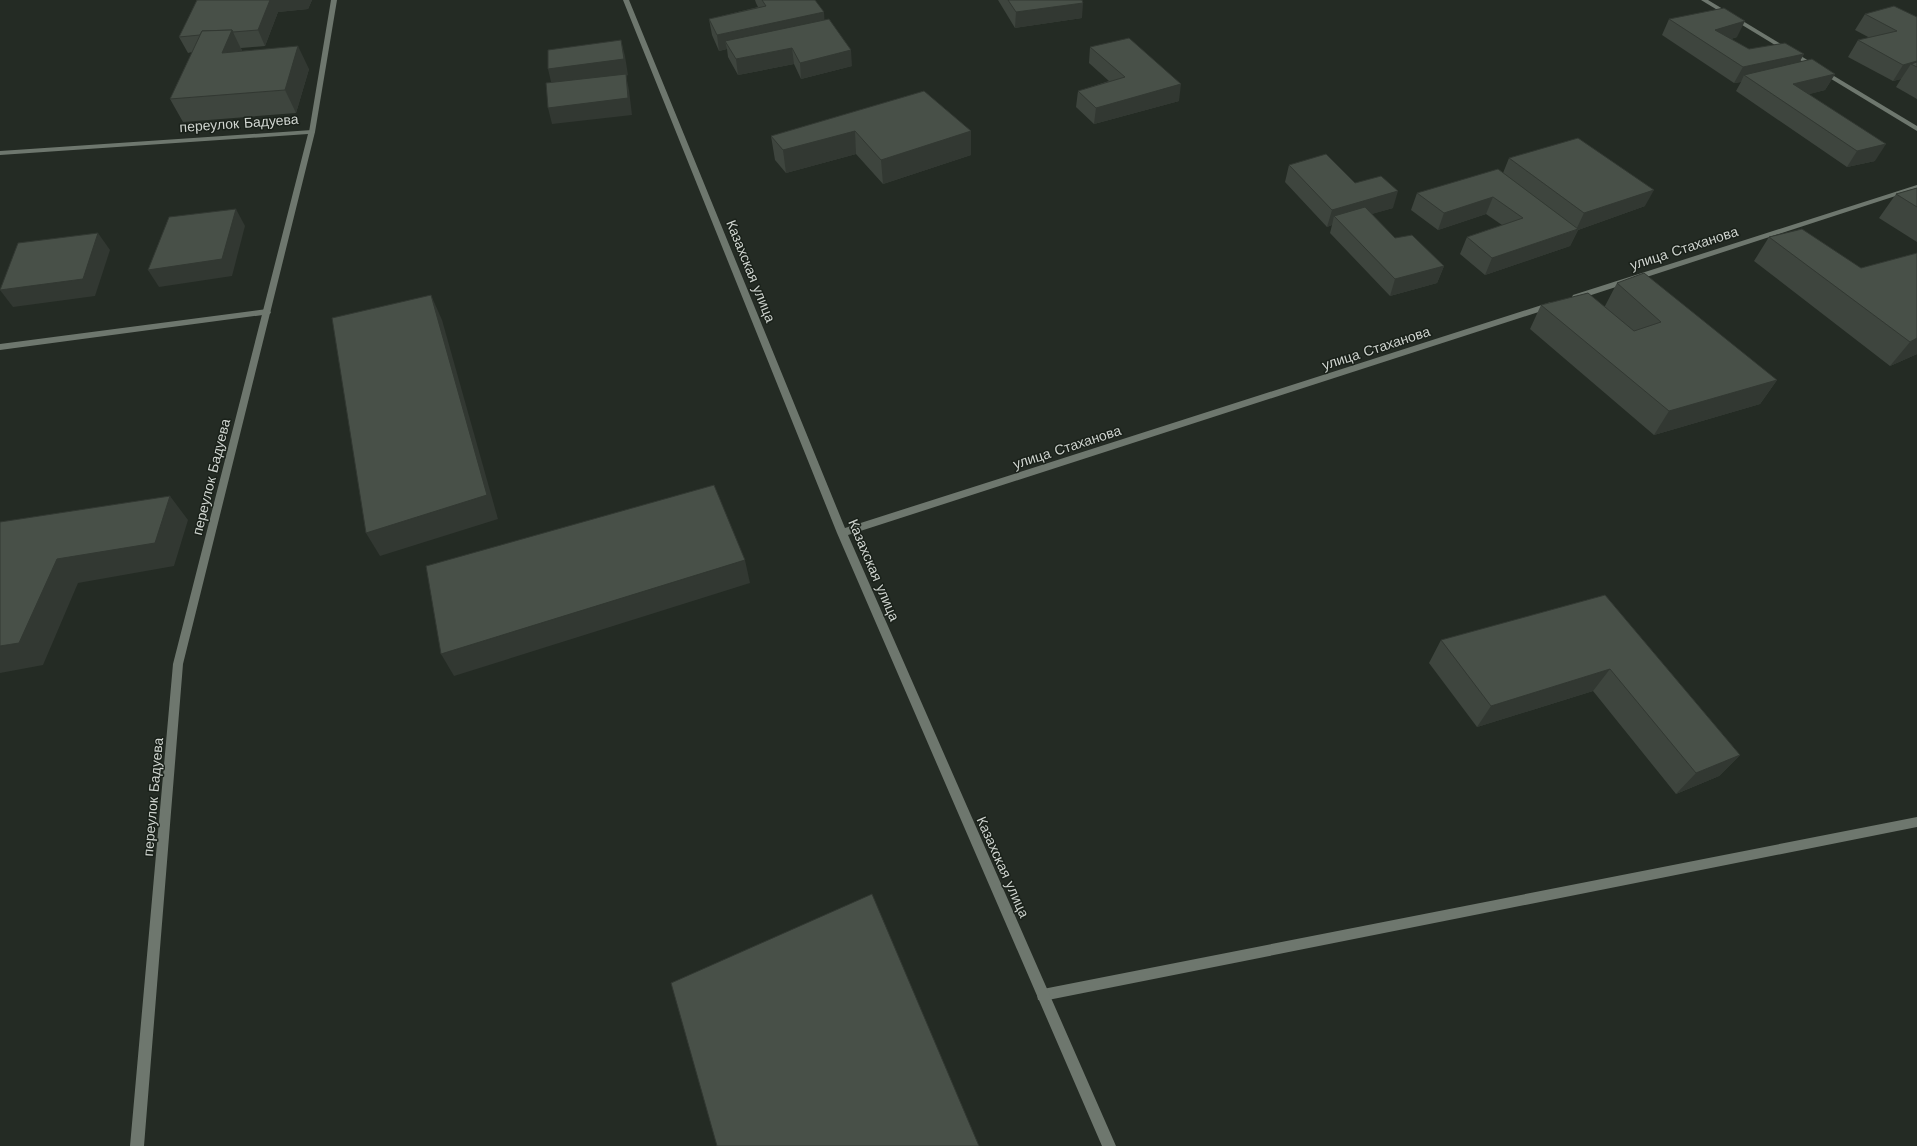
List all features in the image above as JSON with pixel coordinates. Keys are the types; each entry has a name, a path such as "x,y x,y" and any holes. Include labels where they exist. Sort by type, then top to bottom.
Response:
{"street":[{"path":"312,132 334,0"},
{"name":"Казахская улица","path":"626,0 842,533 1110,1146"},
{"path":"1704,0 1917,129"},
{"name":"переулок Бадуева","path":"0,153 312,132 178,664 137,1146"},
{"name":"улица Стаханова","path":"842,533 1917,187"},
{"path":"0,347 267,312"},
{"path":"1043,994 1917,822"}],"building":[{"path":"197,0 270,0 258,30 233,32 232,30 202,31 200,35 179,37"},
{"path":"762,0 815,0 824,12 717,35 709,19 766,6"},
{"path":"1008,0 1082,0 1083,3 1016,12"},
{"path":"1894,6 1917,17 1917,61 1903,65 1858,40 1897,31 1865,14"},
{"path":"1724,8 1745,21 1715,30 1749,49 1785,43 1804,54 1743,67 1669,19"},
{"path":"829,19 851,50 800,63 792,48 736,59 725,41"},
{"path":"232,30 222,53 298,46 285,90 170,99 202,31"},
{"path":"1129,38 1181,84 1096,108 1078,91 1125,77 1090,47"},
{"path":"621,40 624,59 548,69 548,50"},
{"path":"1812,59 1835,74 1793,84 1886,144 1857,151 1744,75"},
{"path":"1917,62 1917,67 1911,64"},
{"path":"626,74 628,98 548,108 546,83"},
{"path":"924,91 971,131 881,160 855,131 783,150 771,136"},
{"path":"1578,138 1654,190 1584,213 1509,158"},
{"path":"1326,154 1355,183 1381,176 1398,191 1332,210 1289,165"},
{"path":"1498,169 1578,229 1492,258 1467,237 1523,218 1493,197 1444,213 1417,193"},
{"path":"1917,188 1917,207 1896,194"},
{"path":"1365,207 1395,238 1412,235 1444,266 1395,279 1334,216"},
{"path":"236,209 222,259 148,270 169,217"},
{"path":"1802,229 1861,268 1917,253 1917,338 1910,342 1769,237"},
{"path":"98,233 83,279 0,290 18,243"},
{"path":"1644,273 1777,380 1669,411 1541,305 1588,293 1634,331 1661,322 1617,283"},
{"path":"431,295 487,495 366,533 332,318"},
{"path":"714,485 745,560 441,654 426,566"},
{"path":"170,496 155,543 57,559 19,643 0,646 0,522"},
{"path":"1605,595 1740,755 1696,773 1610,669 1491,706 1441,640"},
{"path":"872,894 979,1146 717,1146 671,983"}]}
